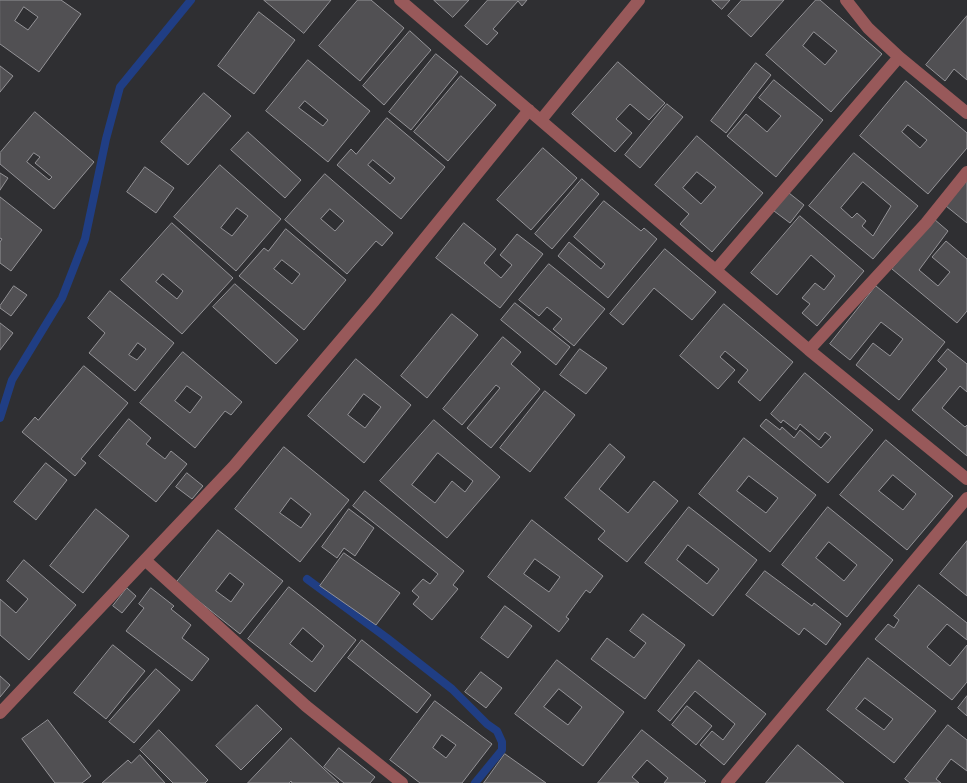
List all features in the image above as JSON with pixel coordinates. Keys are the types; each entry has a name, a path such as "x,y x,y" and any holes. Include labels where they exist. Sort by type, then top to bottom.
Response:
{"street":[{"path":"400,0 809,350 967,479"},
{"path":"541,120 639,0"},
{"path":"846,0 868,28 899,57 967,113"},
{"path":"716,270 899,57"},
{"path":"0,713 234,466 374,301 529,110"},
{"path":"809,350 926,223 967,172"},
{"path":"727,783 967,498"},
{"path":"145,560 306,706 402,783"}],"building":[{"path":"0,0 61,0 81,14 39,72 0,44","holes":["24,7 38,17 28,30 15,21"]},
{"path":"264,0 331,0 304,33"},
{"path":"358,0 371,0 404,28 360,81 319,46"},
{"path":"434,0 469,0 453,17"},
{"path":"488,0 527,0 522,6 518,1 493,29 498,33 487,45 465,26"},
{"path":"712,0 730,0 722,9"},
{"path":"742,0 784,0 751,37 728,16"},
{"path":"816,0 820,0 882,54 831,112 766,55","holes":["814,32 837,51 825,65 803,46"]},
{"path":"259,12 295,40 254,94 218,66"},
{"path":"967,16 967,80 954,69 945,81 926,65"},
{"path":"410,31 431,50 384,105 363,86"},
{"path":"436,54 458,72 411,130 389,112"},
{"path":"308,60 370,111 328,162 266,111","holes":["305,101 328,120 323,126 299,108"]},
{"path":"618,62 665,103 649,120 630,104 616,119 632,133 615,152 572,114"},
{"path":"756,63 771,75 726,133 711,121"},
{"path":"0,66 13,76 0,92"},
{"path":"461,76 496,105 448,161 414,132"},
{"path":"774,80 823,120 776,177 727,136 746,114 767,132 781,116 759,98"},
{"path":"906,81 967,133 967,148 928,194 860,136","holes":["908,125 927,140 920,148 902,132"]},
{"path":"204,93 231,116 188,165 161,142"},
{"path":"667,104 683,117 640,168 625,155"},
{"path":"35,112 94,162 54,209 0,164 0,153","holes":["34,153 40,157 35,163 52,177 49,180 27,162"]},
{"path":"387,118 445,167 401,219 337,165 351,149 356,154","holes":["373,160 395,178 390,184 368,165"]},
{"path":"248,132 301,180 285,198 231,150"},
{"path":"697,136 763,193 712,252 680,224 689,214 655,185","holes":["697,172 716,187 701,204 683,188"]},
{"path":"543,148 577,178 531,230 497,200"},
{"path":"854,153 918,206 873,259 809,206","holes":["863,182 891,206 873,236 862,226 866,221 857,213 852,218 841,208"]},
{"path":"220,165 281,219 236,271 174,217","holes":["237,208 248,216 232,236 221,228"]},
{"path":"145,167 174,188 156,213 127,192"},
{"path":"0,173 8,178 0,190"},
{"path":"325,174 393,233 382,246 376,241 347,274 285,220","holes":["330,209 344,221 335,231 321,219"]},
{"path":"582,179 599,194 552,249 535,234"},
{"path":"967,181 967,223 946,206"},
{"path":"789,193 804,205 790,223 774,211"},
{"path":"0,197 42,230 11,271 0,263 0,242 2,239 0,238"},
{"path":"604,201 641,231 644,228 657,239 608,298 558,256 569,242 601,269 605,264 574,237"},
{"path":"800,216 864,271 817,326 802,313 810,304 802,298 815,283 824,290 835,276 811,255 777,295 751,273"},
{"path":"934,219 948,231 919,270 938,286 950,272 932,257 946,241 967,259 967,311 957,323 892,269"},
{"path":"172,223 233,278 182,334 121,280","holes":["163,274 183,291 177,299 156,282"]},
{"path":"464,223 496,249 484,263 501,278 512,265 500,255 517,234 543,254 500,308 436,258"},
{"path":"286,229 346,280 304,330 239,276 264,248 268,251","holes":["282,260 300,274 292,284 274,269"]},
{"path":"665,249 716,292 692,320 654,288 623,325 610,314"},
{"path":"549,264 605,309 574,346 553,329 562,319 547,307 539,316 519,300"},
{"path":"235,284 298,340 276,364 213,307"},
{"path":"14,286 27,295 11,316 0,306"},
{"path":"876,286 945,342 899,400 856,365 873,343 890,356 903,339 881,322 850,360 830,344"},
{"path":"110,291 174,343 135,391 89,353 105,333 88,318","holes":["138,343 146,349 137,360 129,355"]},
{"path":"515,303 570,347 556,365 501,320"},
{"path":"724,304 793,362 760,401 738,382 748,370 725,351 720,357 735,370 718,389 680,356"},
{"path":"452,314 478,335 427,398 401,376"},
{"path":"0,323 13,333 0,350"},
{"path":"503,337 521,352 511,364 540,389 491,448 467,428 500,388 496,385 462,425 443,409"},
{"path":"580,349 607,368 586,394 560,375"},
{"path":"948,349 967,364 967,392 960,386 942,408 965,427 967,425 967,456 912,410 947,369 938,361"},
{"path":"183,352 242,402 231,415 225,411 195,448 140,403","holes":["187,386 202,397 190,413 175,401"]},
{"path":"356,359 411,405 364,463 308,416","holes":["364,394 381,407 365,428 348,415"]},
{"path":"84,366 128,403 81,459 86,463 75,476 22,432 35,417 38,420"},
{"path":"805,373 873,430 828,483 760,426 766,419 780,430 782,427 794,438 800,430 821,448 831,437 825,432 819,440 800,424 796,430 783,420 781,423 771,414"},
{"path":"545,391 575,415 530,472 500,448"},
{"path":"129,419 151,438 146,444 165,459 171,451 187,464 156,502 99,456"},
{"path":"434,420 500,477 447,538 380,481","holes":["438,453 473,481 465,492 452,481 435,503 412,485"]},
{"path":"744,438 816,495 770,552 699,494","holes":["749,476 778,498 766,513 737,491"]},
{"path":"886,440 953,496 907,550 840,495","holes":["893,475 916,494 903,510 879,491"]},
{"path":"610,444 625,457 599,489 628,513 654,481 678,501 627,562 598,539 605,531 565,498"},
{"path":"284,447 349,500 300,562 235,509","holes":["291,498 311,514 301,528 280,513"]},
{"path":"46,463 67,480 36,520 14,502"},
{"path":"187,473 203,486 192,499 176,487"},
{"path":"365,491 464,571 453,585 458,589 432,620 413,604 419,597 412,591 423,579 430,584 438,574 353,506"},
{"path":"689,507 757,560 713,616 645,563","holes":["688,545 719,569 707,584 677,560"]},
{"path":"828,507 893,560 847,617 782,565","holes":["829,542 857,565 844,581 816,558"]},
{"path":"96,509 129,536 83,593 50,566"},
{"path":"349,509 374,528 355,556 344,548 337,558 322,547"},
{"path":"532,520 603,576 590,593 586,590 566,617 569,619 559,632 488,577","holes":["535,559 560,577 549,592 524,574"]},
{"path":"218,530 283,581 240,634 176,583","holes":["230,573 244,584 231,602 216,591"]},
{"path":"967,541 967,596 940,574"},
{"path":"344,553 400,593 376,625 320,586"},
{"path":"24,560 76,605 29,660 0,635 0,599 16,613 28,599 7,581"},
{"path":"765,571 812,606 814,603 841,624 826,645 804,628 799,635 746,595"},
{"path":"919,585 967,623 967,640 947,624 927,647 950,666 967,645 967,682 952,700 875,639 888,624 894,628 899,620 894,616"},
{"path":"289,587 356,640 315,692 248,639","holes":["303,628 324,646 312,662 290,644"]},
{"path":"127,588 136,596 122,613 113,606"},
{"path":"151,588 174,606 171,609 191,625 182,638 209,659 192,681 126,631 144,608 139,604"},
{"path":"505,606 532,626 508,658 481,638"},
{"path":"643,614 685,645 645,699 591,659 607,638 634,658 646,643 630,631"},
{"path":"362,640 431,695 417,713 348,658"},
{"path":"113,645 145,671 106,719 74,693"},
{"path":"868,658 936,711 894,763 827,710","holes":["865,698 893,719 884,730 856,709"]},
{"path":"557,660 624,712 583,766 515,714","holes":["559,689 582,707 568,725 544,707"]},
{"path":"699,660 766,714 724,765 700,745 712,731 723,740 735,724 695,691 670,721 658,711"},
{"path":"156,669 180,690 134,743 109,722"},
{"path":"481,672 502,688 486,708 465,692"},
{"path":"0,676 10,685 0,697"},
{"path":"967,696 967,716 958,708"},
{"path":"435,701 492,744 462,783 420,783 390,760","holes":["442,735 456,745 446,758 433,748"]},
{"path":"257,705 282,729 241,770 216,746"},
{"path":"687,706 712,726 696,745 672,725"},
{"path":"48,720 91,776 82,783 55,783 22,739"},
{"path":"948,725 967,740 967,771 951,759 936,779 941,783 910,783 905,779"},
{"path":"159,730 208,780 205,783 173,783 140,750"},
{"path":"642,730 706,781 704,783 664,783 668,778 647,760 632,777 639,783 598,783"},
{"path":"291,738 339,783 292,783 291,781 289,783 248,783"},
{"path":"798,745 844,783 766,783"},
{"path":"339,748 375,777 370,783 344,783 324,767"},
{"path":"505,754 546,783 484,783"},
{"path":"140,755 165,783 102,783 128,760 131,763"}],"waterway":[{"path":"0,418 12,380 62,298 85,239 106,139 120,87 191,0"},
{"path":"307,579 452,689 487,724 497,731 502,742 502,750 475,783"}]}
